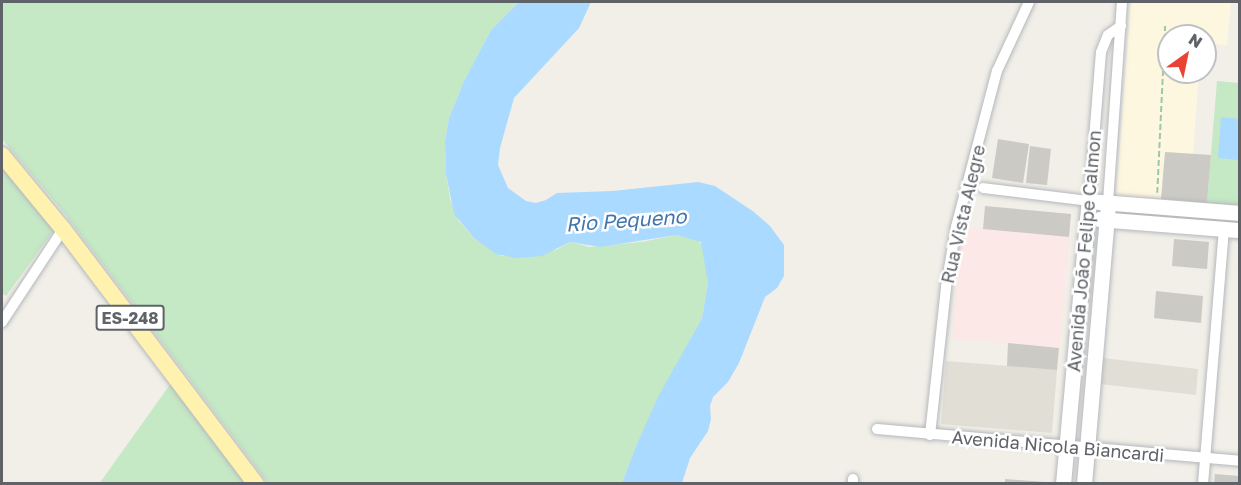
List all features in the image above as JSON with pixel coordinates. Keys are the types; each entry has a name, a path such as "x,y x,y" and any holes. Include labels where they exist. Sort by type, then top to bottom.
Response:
{"main road":[{"name":"ES-248","path":"2,155 63,229 256,483"},
{"path":"1089,201 1239,213"},
{"name":"Avenida João Felipe Calmon","path":"1063,483 1089,201"},
{"name":"Avenida João Felipe Calmon","path":"1084,483 1108,202"},
{"path":"1210,210 1232,229"},
{"path":"1087,218 1232,229"}],"street":[{"name":"Rua Vista Alegre","path":"930,435 946,287 956,226 997,71 1029,2"},
{"name":"Avenida João Felipe Calmon","path":"1108,202 1122,2"},
{"name":"Avenida João Felipe Calmon","path":"1089,201 1101,52 1108,35 1120,26"},
{"path":"983,188 1089,201"},
{"path":"2,322 63,229"},
{"path":"1203,483 1232,229"},
{"name":"Avenida Nicola Biancardi","path":"877,429 1239,461"}],"path":[{"path":"1156,206 1163,84"}],"shaded area":[{"path":"1131,2 1231,2 1227,45 1217,45 1217,24 1157,24 1157,84 1198,84 1193,154 1165,152 1161,199 1116,196"},
{"path":"962,227 1069,237 1059,348 952,338"},
{"path":"1103,358 1198,369 1196,395 1100,384"},
{"path":"946,361 1057,370 1052,433 941,424"}],"green space":[{"path":"2,2 519,2 491,30 464,81 449,118 445,141 446,174 450,199 458,220 474,238 502,256 556,250 570,242 590,247 641,242 677,235 697,240 704,246 708,283 702,318 660,395 636,446 622,483 268,483 64,213 2,139"},
{"path":"1217,81 1239,83 1239,206 1207,203"},
{"path":"2,160 54,230 6,296 2,293"},
{"path":"174,379 252,484 99,484"}],"water":[{"name":"Rio Pequeno","path":"519,2 591,2 579,28 514,98 500,148 498,165 508,188 526,201 536,203 557,193 613,191 698,182 715,186 754,212 770,226 784,245 784,276 777,288 765,297 739,363 728,382 713,397 708,431 690,458 682,483 622,483 659,395 702,318 708,283 701,242 677,235 600,247 570,242 542,256 516,258 496,254 474,238 454,214 446,174 445,141 449,118 464,81 491,30"},
{"path":"1221,117 1239,119 1238,160 1218,158"}],"building":[{"path":"998,139 1029,144 1023,183 992,178"},
{"path":"1030,146 1051,149 1047,185 1026,183"},
{"path":"1165,152 1211,155 1207,203 1161,199"},
{"path":"985,206 1071,214 1069,237 983,229"},
{"path":"1174,239 1209,242 1207,269 1172,266"},
{"path":"1156,291 1203,296 1201,323 1154,318"},
{"path":"1008,343 1059,348 1057,370 1007,366"},
{"path":"1215,474 1240,476 1240,484 1214,484"},
{"path":"1005,479 1045,482 1045,484 1005,484"}]}
